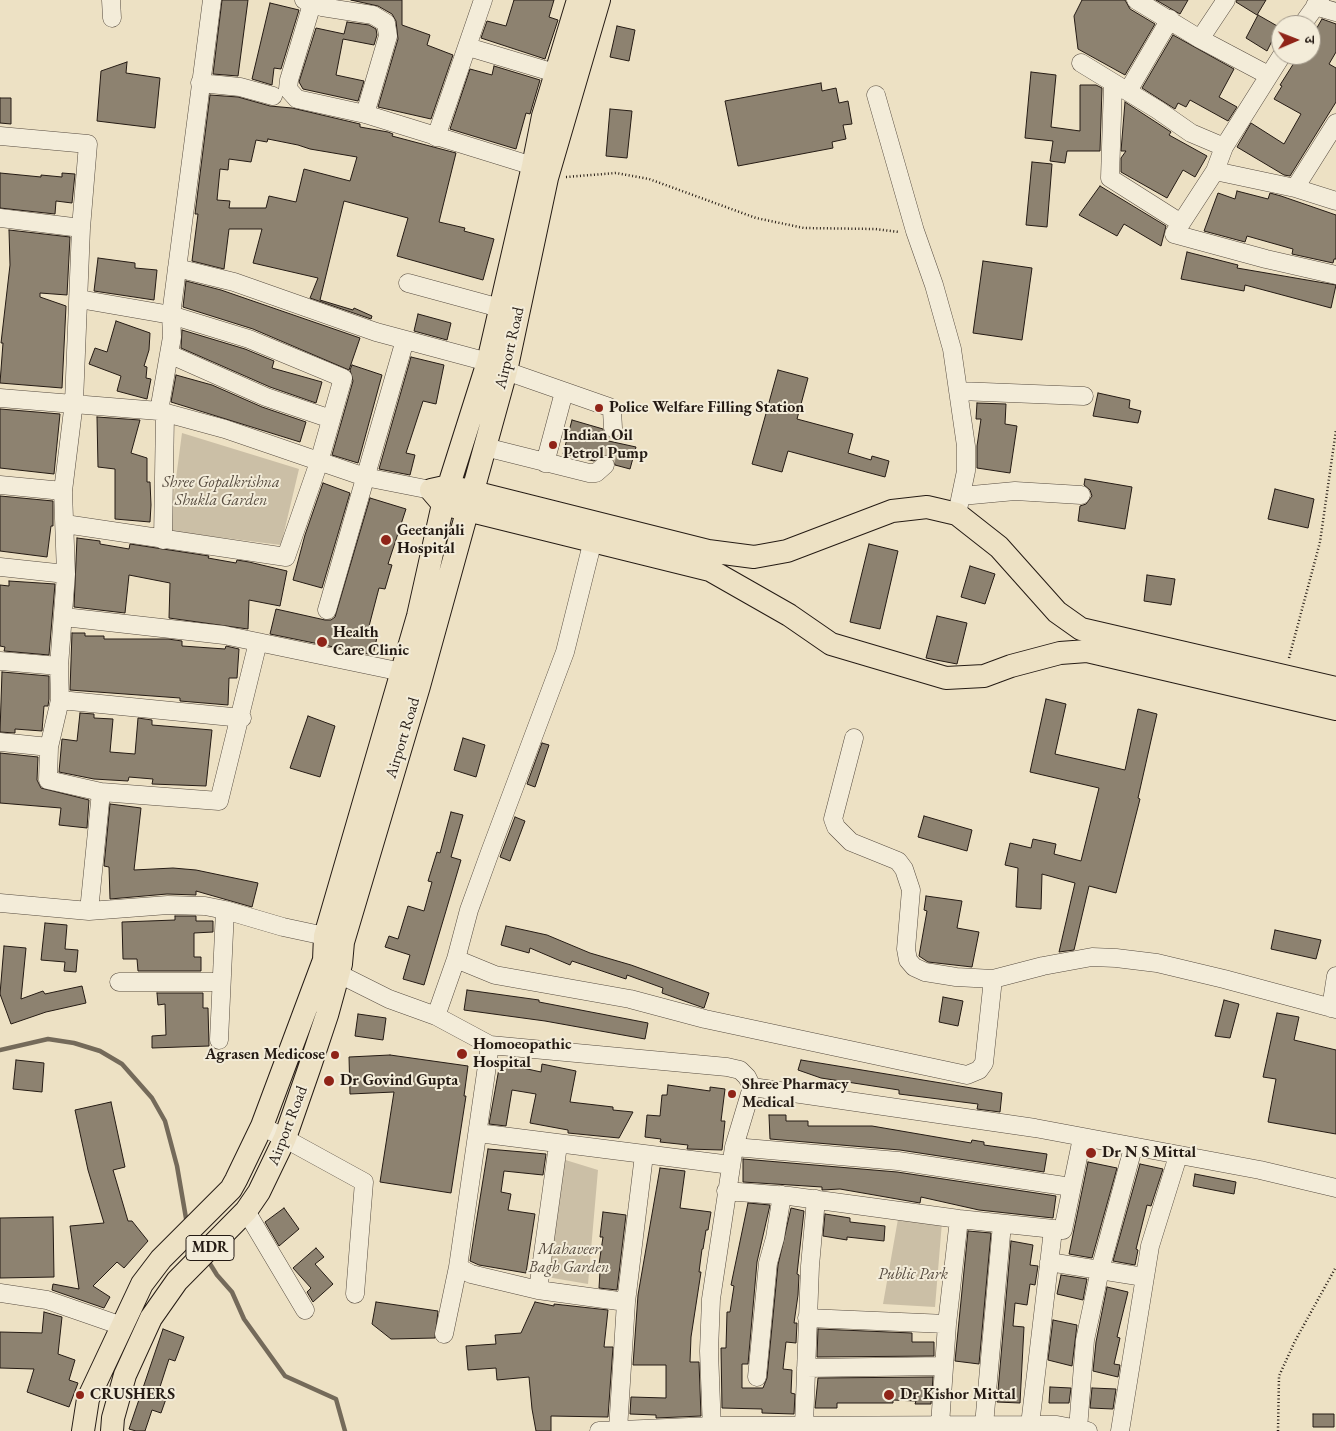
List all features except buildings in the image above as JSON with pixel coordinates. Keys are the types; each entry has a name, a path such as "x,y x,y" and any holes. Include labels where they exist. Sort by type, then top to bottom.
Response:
{"main road":[{"name":"Airport Road","path":"83,1431 88,1399 142,1284 161,1259 231,1189 262,1126 343,942 419,686 485,447 497,367 540,172 542,116 578,0"},
{"name":"Airport Road","path":"112,1431 113,1418 125,1375 151,1318 177,1282 244,1212 266,1179 285,1138 327,1015 330,970 324,960 324,936 418,616 441,493 497,367 500,308 540,172 599,0"},
{"path":"441,493 708,551 754,557 787,551 892,511 959,505 1057,612 1081,629 1336,688"},
{"path":"470,500 593,540 710,570 789,615 831,644 946,678 984,676 1011,666 1060,653 1088,651 1336,708"}],"street":[{"path":"111,0 112,18"},
{"path":"163,540 162,412 172,337 171,315 212,0"},
{"path":"436,137 483,0"},
{"path":"1200,39 1226,0"},
{"path":"365,114 388,36 386,23 373,15 308,2 289,80 288,89 296,100 365,114 540,172"},
{"path":"1143,2 1200,39 1268,75"},
{"path":"1309,15 1318,3 1336,12"},
{"path":"1170,19 1121,88 1110,178 1181,223"},
{"path":"468,47 555,73"},
{"path":"1081,63 1191,133 1224,147"},
{"path":"1275,65 1224,147 1215,171 1174,234 1266,259 1336,275"},
{"path":"200,83 240,87 273,96"},
{"path":"876,95 915,231 943,318 959,391 966,446 966,471 959,505 1015,491 1081,495"},
{"path":"1295,188 1336,125"},
{"path":"0,136 88,144 81,228 74,402 64,491 66,574 59,666 60,700 49,747 48,780 101,792 219,801 242,718 258,642"},
{"path":"1215,171 1295,188 1336,201"},
{"path":"0,218 81,228"},
{"path":"177,268 234,282 405,340 497,367 609,407 612,410 613,428"},
{"path":"408,283 500,308"},
{"path":"65,524 286,557 319,462 342,378 249,339 171,315 78,299"},
{"path":"327,610 405,340"},
{"path":"169,354 266,397 331,419"},
{"path":"959,391 1084,396"},
{"path":"545,463 564,392"},
{"path":"0,398 67,405 74,402 162,412 225,429 365,477 441,493"},
{"path":"485,447 589,473 596,473 605,465"},
{"path":"0,484 64,491"},
{"path":"436,1016 487,860 565,652 593,540"},
{"path":"0,567 66,574"},
{"path":"64,617 224,635 402,672"},
{"path":"0,661 59,666"},
{"path":"60,700 242,718"},
{"path":"854,738 834,819 836,827 851,842 898,861 904,869 911,890 906,949 908,960 914,968 925,972 956,977 993,979 1044,966 1092,957 1116,958 1156,963 1224,979 1334,1009 1336,976"},
{"path":"0,742 49,747"},
{"path":"89,911 101,792"},
{"path":"0,903 89,911 168,905 205,906 225,910 283,928 324,936"},
{"path":"219,1040 220,982 225,910"},
{"path":"456,959 495,975 630,999 705,1019 967,1075 979,1070 984,1063 993,979"},
{"path":"330,970 388,999 436,1016 490,1045 727,1067 740,1070 747,1077 752,1087 734,1148 711,1299 709,1350 712,1428"},
{"path":"119,982 220,982"},
{"path":"444,1334 458,1267 490,1045"},
{"path":"752,1087 1034,1128 1133,1148 1260,1170 1336,1188"},
{"path":"262,1126 364,1182 356,1294"},
{"path":"478,1133 558,1145 731,1165"},
{"path":"726,1191 816,1199 959,1219 1063,1230 1082,1138"},
{"path":"538,1290 558,1145"},
{"path":"734,1148 898,1161 1072,1187"},
{"path":"598,1431 804,1425 984,1425 1006,1428 1030,1425 1057,1425 1083,1430 1085,1340 1100,1270 1133,1148"},
{"path":"618,1430 626,1302 644,1155"},
{"path":"1120,1431 1150,1246 1178,1156"},
{"path":"757,1377 768,1262 775,1238 782,1196"},
{"path":"804,1425 807,1318 816,1199"},
{"path":"244,1212 304,1310"},
{"path":"940,1425 943,1366 959,1219"},
{"path":"984,1425 1002,1224"},
{"path":"1030,1425 1053,1230"},
{"path":"1049,1262 1144,1277"},
{"path":"458,1267 471,1274 538,1290 626,1302"},
{"path":"0,1292 47,1300 122,1326"},
{"path":"807,1318 947,1324"},
{"path":"806,1368 943,1366"}],"path":[{"path":"540,172 616,173 649,179 756,218 804,228 875,229 897,233 915,231"},
{"path":"1284,676 1320,542 1336,430"},
{"path":"1278,1431 1279,1376 1295,1341 1336,1267"}],"green space":[{"name":"Shree Gopalkrishna Shukla Garden","path":"182,433 299,469 281,545 169,531"},
{"name":"Mahaveer Bagh Garden","path":"559,1158 598,1170 588,1284 547,1277"},
{"name":"Public Park","path":"898,1219 942,1222 935,1307 883,1304"}],"waterway":[{"path":"0,1050 48,1039 74,1043 100,1051 122,1064 152,1098 165,1121 177,1166 187,1224"},
{"path":"207,1259 217,1275 232,1292 244,1319 285,1376 336,1399 345,1431"}],"tunnel":[{"path":"605,465 613,428"}],"place":[{"name":"Police Welfare Filling Station","path":"599,408"},
{"name":"Indian Oil Petrol Pump","path":"553,445"},
{"name":"Geetanjali Hospital","path":"386,540"},
{"name":"Health Care Clinic","path":"322,642"},
{"name":"Homoeopathic Hospital","path":"462,1054"},
{"name":"Agrasen Medicose","path":"335,1055"},
{"name":"Dr Govind Gupta","path":"329,1081"},
{"name":"Shree Pharmacy Medical","path":"732,1094"},
{"name":"Dr N S Mittal","path":"1091,1153"},
{"name":"CRUSHERS","path":"80,1395"},
{"name":"Dr Kishor Mittal","path":"889,1395"}]}
